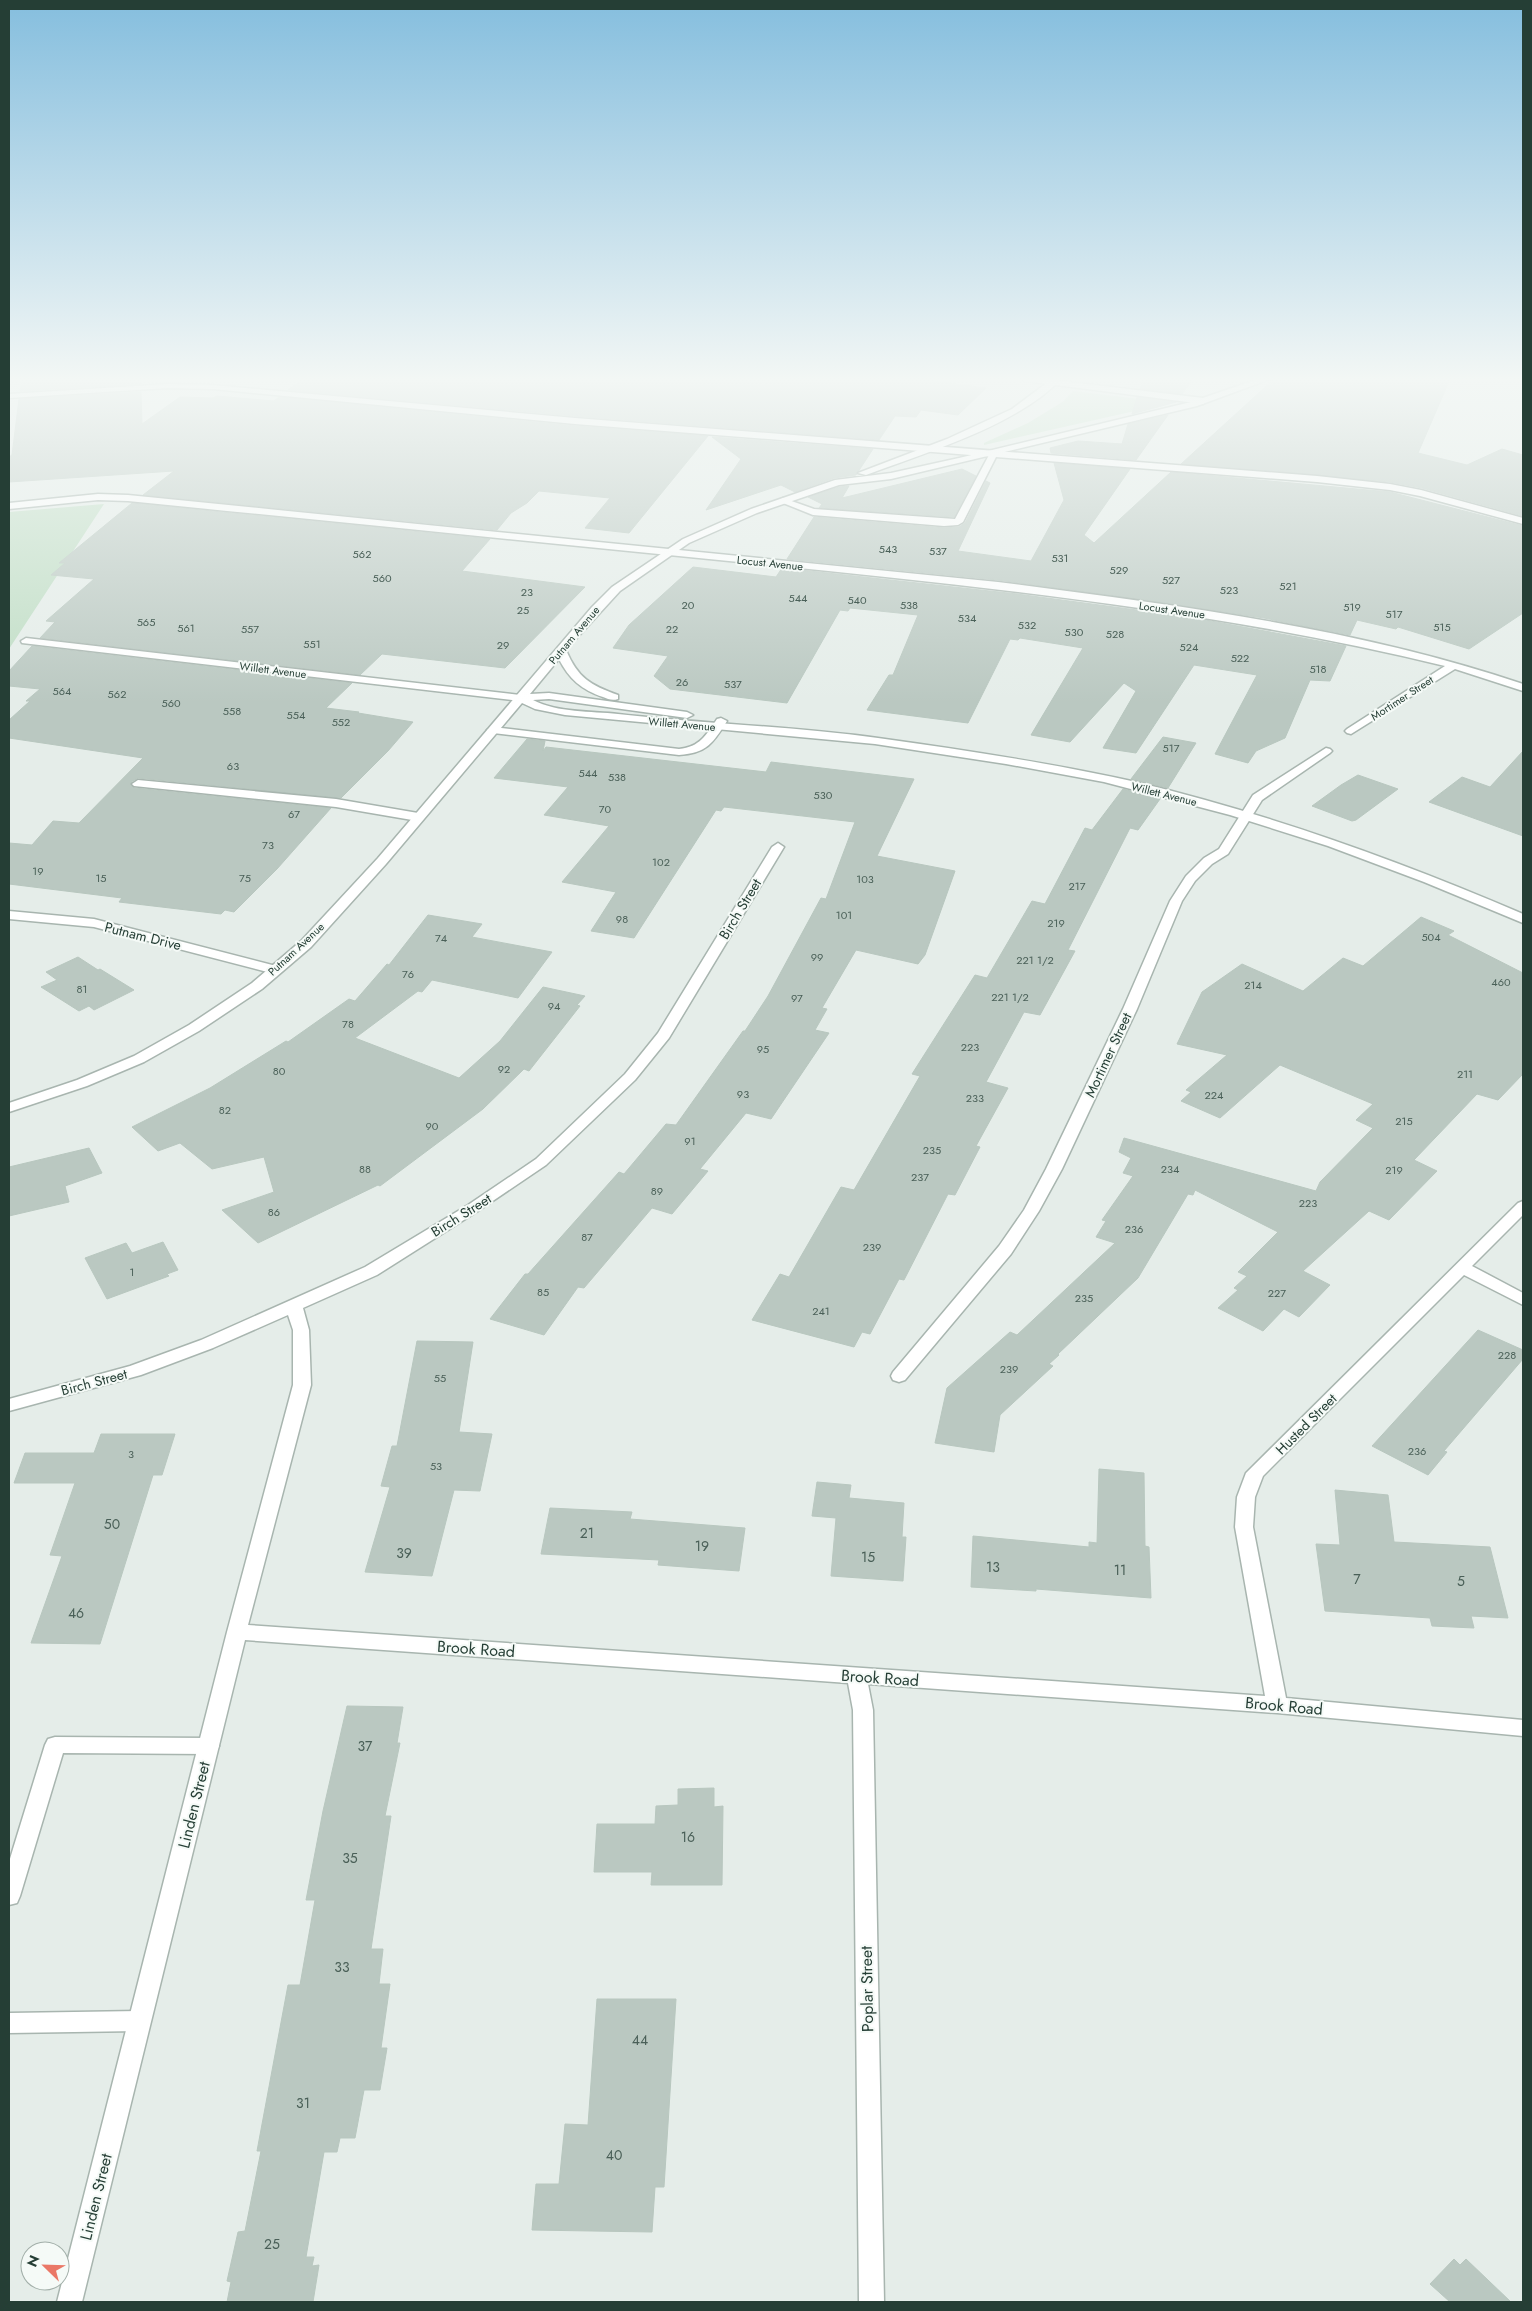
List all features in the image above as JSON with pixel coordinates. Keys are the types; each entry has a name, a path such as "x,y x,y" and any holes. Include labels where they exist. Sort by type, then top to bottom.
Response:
{"street":[{"name":"Putnam Avenue","path":"9,1108 82,1083 139,1059 202,1022 256,986 306,944 418,817 596,609 616,589 686,541 783,501 824,487"},
{"path":"783,501 813,512 958,522 975,487"},
{"path":"1389,487 1421,493 1523,521"},
{"name":"Locust Avenue","path":"9,506 98,497 128,498 998,585 1074,595 1308,632 1454,665 1523,688"},
{"name":"Willett Avenue","path":"26,641 520,698 549,696 644,708 720,724"},
{"path":"561,650 569,671 578,680 596,691 644,708"},
{"name":"Mortimer Street","path":"1351,731 1454,665"},
{"name":"Willett Avenue","path":"520,698 539,708 634,720 720,724 952,752 1049,768 1136,786 1246,816 1380,860 1436,881 1523,919"},
{"path":"493,730 679,752 691,751 709,742 720,724"},
{"name":"Mortimer Street","path":"899,1376 1005,1250 1031,1211 1054,1169 1125,1018 1176,901 1190,879 1208,862 1224,851 1257,798 1326,752"},
{"path":"138,784 336,804 418,817"},
{"name":"Birch Street","path":"9,1405 136,1371 208,1344 294,1306 370,1271 473,1208 541,1162 573,1134 630,1077 664,1034 778,846"},
{"name":"Putnam Drive","path":"9,915 94,923 275,970"},
{"name":"Husted Street","path":"1277,1705 1244,1527 1246,1497 1255,1473 1523,1206"},
{"path":"1462,1267 1523,1300"},
{"name":"Linden Street","path":"69,2302 237,1632 302,1385 301,1330 294,1306"},
{"name":"Brook Road","path":"237,1632 1277,1705 1523,1728"},
{"name":"Poplar Street","path":"857,1676 862,1710 872,2302"},
{"path":"9,1896 55,1745 209,1746"},
{"path":"9,2023 140,2021"}],"green space":[{"path":"104,504 9,649 9,512"}],"building":[{"path":"154,487 667,487 629,533 585,528 610,498 539,491 527,503 511,513 497,530 143,495"},
{"path":"722,487 775,487 706,510"},
{"path":"785,487 809,487 795,492"},
{"path":"839,487 849,487 842,498 888,487 970,487 954,517 819,508 822,504 808,497"},
{"path":"983,487 988,487 958,551 1031,561 1064,500 1060,487 1118,487 1084,535 1094,543 1155,487 1334,487 1390,492 1523,526 1523,613 1469,649 1398,627 1396,629 1357,620 1350,635 1264,618 998,580 787,559 814,517 944,528 959,527 965,523"},
{"path":"1416,487 1523,487 1523,516"},
{"path":"132,503 490,539 462,571 585,587 505,668 382,654 360,675 40,638 55,622 46,621 94,579 51,575 65,563 59,563"},
{"path":"693,567 776,577 782,568 1017,594 1189,617 1346,646 1330,681 1310,680 1285,738 1256,751 1248,763 1215,754 1257,675 1194,665 1136,753 1103,748 1136,691 1124,683 1070,742 1031,735 1083,648 1020,638 1018,640 1010,639 968,723 867,710 889,675 893,675 918,615 850,608 848,611 840,610 787,703 670,689 654,676 668,656 613,648 629,625"},
{"path":"32,646 352,683 326,708 413,722 388,751 341,798 138,778 131,782 134,788 331,808 277,869 234,912 225,910 221,914 119,902 122,898 9,884 9,843 32,845 53,821 79,823 143,758 9,738 9,720 40,689 9,686 9,671"},
{"path":"1163,737 1196,743 1168,788 1131,779"},
{"path":"527,739 545,741 543,751 546,747 766,772 771,762 914,779 877,856 955,871 925,955 918,964 856,950 822,1008 827,1009 815,1030 829,1033 771,1119 746,1113 700,1169 708,1171 672,1214 652,1208 584,1288 578,1287 544,1335 490,1319 525,1274 528,1274 619,1172 624,1174 666,1124 676,1125 743,1031 745,1031 768,996 821,898 826,899 855,822 724,807 721,811 716,810 634,938 591,931 616,892 562,882 609,826 544,815 568,787 494,778"},
{"path":"1523,751 1523,836 1429,802 1462,777 1490,787"},
{"path":"1358,775 1398,789 1352,821 1312,806 1341,785"},
{"path":"1123,789 1160,799 1138,830 1130,828 1068,950 1075,951 1040,1015 1024,1012 986,1082 1008,1088 976,1146 980,1147 955,1195 948,1194 904,1280 899,1279 870,1334 862,1332 854,1347 752,1320 780,1274 789,1277 841,1187 854,1190 920,1076 912,1074 975,975 987,978 1032,901 1045,904 1085,828 1092,830"},
{"path":"428,915 482,924 472,937 552,952 518,998 432,980 422,992 418,991 355,1038 459,1078 500,1041 543,987 585,996 577,1005 580,1006 529,1071 524,1069 483,1109 380,1186 378,1185 258,1243 222,1210 274,1192 264,1157 212,1169 180,1143 158,1151 132,1127 210,1088 286,1041 288,1042 349,999 355,1001 387,964 389,965"},
{"path":"1421,917 1454,931 1448,935 1523,973 1523,1074 1498,1100 1477,1094 1414,1160 1437,1171 1389,1220 1369,1211 1303,1271 1330,1285 1299,1317 1284,1309 1263,1331 1218,1308 1238,1290 1234,1288 1247,1276 1238,1272 1278,1232 1195,1190 1193,1195 1188,1194 1138,1278 1058,1354 1049,1364 1053,1366 1000,1415 994,1452 935,1443 947,1388 1010,1332 1017,1335 1115,1243 1096,1237 1106,1221 1102,1220 1133,1176 1123,1173 1131,1158 1119,1152 1124,1138 1316,1191 1320,1182 1373,1128 1356,1120 1373,1104 1280,1065 1220,1118 1181,1101 1191,1092 1186,1090 1227,1055 1177,1044 1202,992 1242,964 1303,991 1343,958 1363,966"},
{"path":"78,957 134,990 94,1010 89,1006 79,1011 41,987 57,980 46,972"},
{"path":"89,1148 102,1173 65,1186 69,1202 9,1216 9,1167"},
{"path":"163,1242 178,1270 167,1274 169,1276 107,1299 85,1258 126,1243 132,1253"},
{"path":"1478,1330 1523,1350 1523,1359 1444,1451 1447,1452 1428,1475 1372,1446"},
{"path":"417,1341 473,1342 459,1432 492,1434 480,1491 454,1490 432,1576 365,1572 390,1487 381,1486 392,1446 397,1446"},
{"path":"101,1434 175,1434 162,1475 153,1475 100,1644 31,1643 62,1556 50,1555 75,1483 14,1483 25,1453 94,1453"},
{"path":"1099,1469 1144,1473 1145,1546 1149,1547 1151,1598 1036,1589 1036,1591 971,1587 973,1536 1089,1547 1089,1542 1097,1543"},
{"path":"817,1482 851,1485 849,1498 904,1503 902,1537 906,1537 903,1581 831,1576 836,1518 812,1516"},
{"path":"1335,1490 1388,1495 1394,1542 1490,1547 1508,1618 1471,1616 1474,1628 1432,1626 1430,1618 1325,1611 1316,1544 1340,1545"},
{"path":"550,1508 632,1512 630,1519 745,1528 739,1571 658,1565 659,1560 541,1554"},
{"path":"347,1706 403,1707 397,1743 400,1743 385,1816 391,1816 371,1949 383,1949 379,1984 390,1984 381,2048 387,2048 380,2090 364,2090 355,2138 340,2138 337,2152 324,2152 306,2257 314,2257 312,2266 319,2265 313,2302 227,2302 231,2282 227,2281 238,2232 245,2231 261,2151 257,2151 288,1985 300,1985 315,1900 306,1900 323,1811"},
{"path":"714,1788 714,1807 723,1806 722,1885 651,1885 652,1872 594,1872 597,1824 655,1824 656,1806 678,1805 678,1789"},
{"path":"597,1999 676,1999 664,2187 655,2187 652,2232 532,2230 536,2184 559,2184 565,2124 588,2125"},
{"path":"1454,2259 1460,2265 1466,2259 1511,2302 1450,2302 1430,2284"}]}
